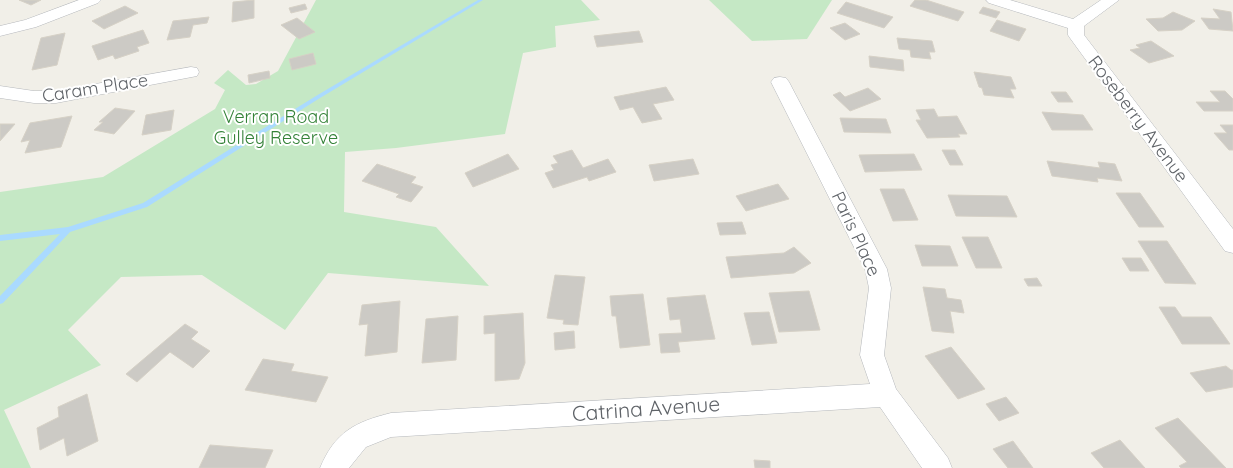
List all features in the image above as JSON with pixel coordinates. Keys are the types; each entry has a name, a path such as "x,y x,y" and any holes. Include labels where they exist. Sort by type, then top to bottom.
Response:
{"street":[{"path":"0,31 39,21 93,0"},
{"path":"994,0 1076,25 1084,17 1111,0"},
{"name":"Roseberry Avenue","path":"1076,25 1076,35 1084,48 1233,245"},
{"name":"Caram Place","path":"0,92 34,98 56,96 191,72"},
{"name":"Paris Place","path":"780,82 876,269 880,288 872,355 886,394"},
{"path":"886,394 938,468"},
{"name":"Catrina Avenue","path":"334,468 347,446 362,433 391,425 886,394"}],"green space":[{"name":"Verran Road Gulley Reserve","path":"316,0 581,0 600,20 555,26 556,47 523,53 505,134 396,148 345,152 344,212 436,227 489,286 328,273 285,330 202,275 121,277 68,330 101,365 4,410 31,468 0,468 0,192 103,177 215,109 225,90 214,83 228,70 246,85 256,84 278,71"},
{"path":"709,0 832,0 807,39 752,41"}],"building":[{"path":"19,0 41,0 31,5"},
{"path":"254,0 254,18 232,22 233,2"},
{"path":"915,0 926,0 964,12 958,21 910,6"},
{"path":"846,2 893,17 884,28 837,13"},
{"path":"305,4 307,9 291,13 289,8"},
{"path":"125,6 138,13 104,29 92,21"},
{"path":"983,7 1000,12 996,18 979,13"},
{"path":"1213,9 1231,12 1233,31 1209,29 1201,18 1220,19"},
{"path":"1173,12 1195,21 1182,30 1158,31 1146,19 1163,18"},
{"path":"209,17 207,23 193,25 190,37 167,40 173,21"},
{"path":"297,18 315,32 299,39 281,25"},
{"path":"997,20 1026,29 1019,41 990,31"},
{"path":"845,23 860,34 845,40 830,28"},
{"path":"143,30 149,43 137,47 139,51 115,59 113,55 98,60 92,46"},
{"path":"639,31 643,42 597,47 594,36"},
{"path":"65,33 57,65 32,70 41,38"},
{"path":"897,38 932,41 935,52 929,52 931,59 911,57 910,50 899,49"},
{"path":"1151,41 1174,56 1149,63 1130,50 1140,48 1136,45"},
{"path":"313,53 316,64 292,70 289,59"},
{"path":"869,56 903,60 904,71 870,67"},
{"path":"269,71 270,78 249,83 248,75"},
{"path":"974,72 1011,77 1016,89 1010,89 1014,98 984,95"},
{"path":"666,87 674,100 653,104 662,119 642,123 633,107 620,110 614,97"},
{"path":"868,88 881,99 850,111 833,95 840,92 845,97"},
{"path":"1210,91 1225,91 1233,99 1233,111 1204,111 1196,102 1220,102"},
{"path":"1051,92 1066,92 1073,102 1058,102"},
{"path":"115,108 135,111 114,134 94,130 103,122 99,122"},
{"path":"934,109 938,117 957,116 967,134 958,134 960,137 927,138 916,120 921,120 916,110"},
{"path":"174,110 171,130 142,135 146,115"},
{"path":"1042,112 1083,115 1093,130 1052,130"},
{"path":"72,116 61,147 25,153 30,140 21,142 30,123"},
{"path":"840,118 886,119 891,133 844,132"},
{"path":"0,124 15,124 0,141"},
{"path":"1220,125 1233,125 1233,150 1229,150 1214,133 1227,133"},
{"path":"572,150 583,168 608,159 616,172 589,181 587,177 553,188 545,173 554,170 551,165 558,163 553,156"},
{"path":"942,150 955,150 963,165 950,165"},
{"path":"508,154 519,169 473,187 465,173"},
{"path":"914,154 922,170 865,172 859,155"},
{"path":"693,159 699,174 654,181 649,165"},
{"path":"1047,161 1100,168 1098,162 1115,164 1122,181 1097,178 1098,182 1052,176"},
{"path":"377,164 416,177 411,183 423,187 411,202 396,197 399,194 362,181"},
{"path":"778,184 789,199 746,211 736,196"},
{"path":"880,189 904,189 918,220 893,221"},
{"path":"1116,193 1140,193 1164,227 1139,227"},
{"path":"948,195 1007,196 1017,217 956,216"},
{"path":"742,222 746,234 720,235 717,223"},
{"path":"962,237 988,237 1002,268 976,268"},
{"path":"1138,241 1167,241 1196,284 1165,283"},
{"path":"915,245 950,246 958,266 922,266"},
{"path":"794,247 811,263 794,273 731,278 726,257 784,253"},
{"path":"1122,258 1141,258 1149,271 1130,271"},
{"path":"555,275 585,277 578,325 563,324 564,320 547,318"},
{"path":"1037,278 1042,286 1028,286 1024,279"},
{"path":"923,287 945,289 947,298 961,300 964,313 950,311 954,333 932,331"},
{"path":"809,291 820,330 779,332 769,293"},
{"path":"643,294 650,345 620,348 616,316 612,316 610,296"},
{"path":"705,295 715,339 678,342 680,352 661,353 659,334 682,333 680,319 670,320 667,298"},
{"path":"400,301 397,352 365,356 368,324 359,325 362,305"},
{"path":"1159,307 1175,307 1182,317 1211,317 1230,344 1182,344"},
{"path":"769,312 777,343 752,345 744,313"},
{"path":"523,313 525,363 519,379 495,381 495,333 484,334 484,316"},
{"path":"458,316 456,360 422,363 426,319"},
{"path":"185,324 198,332 191,339 210,351 193,368 170,352 137,382 126,374"},
{"path":"574,331 575,348 555,350 554,333"},
{"path":"951,347 985,389 958,399 925,356"},
{"path":"263,359 294,364 291,371 328,377 316,402 245,390"},
{"path":"1226,366 1233,370 1233,387 1206,392 1190,373"},
{"path":"87,394 98,441 67,456 64,438 40,450 37,428 59,417 58,407"},
{"path":"1006,397 1019,413 999,421 986,404"},
{"path":"1178,418 1226,468 1181,468 1179,466 1187,462 1155,428"},
{"path":"1120,440 1145,468 1104,468 1091,453"},
{"path":"1013,441 1033,468 1008,468 993,449"},
{"path":"210,445 273,450 265,468 199,468"},
{"path":"754,460 770,461 770,468 755,468"}],"waterway":[{"path":"68,230 145,205 318,97 481,0"},
{"path":"0,238 68,230"},
{"path":"0,301 68,230"}]}
